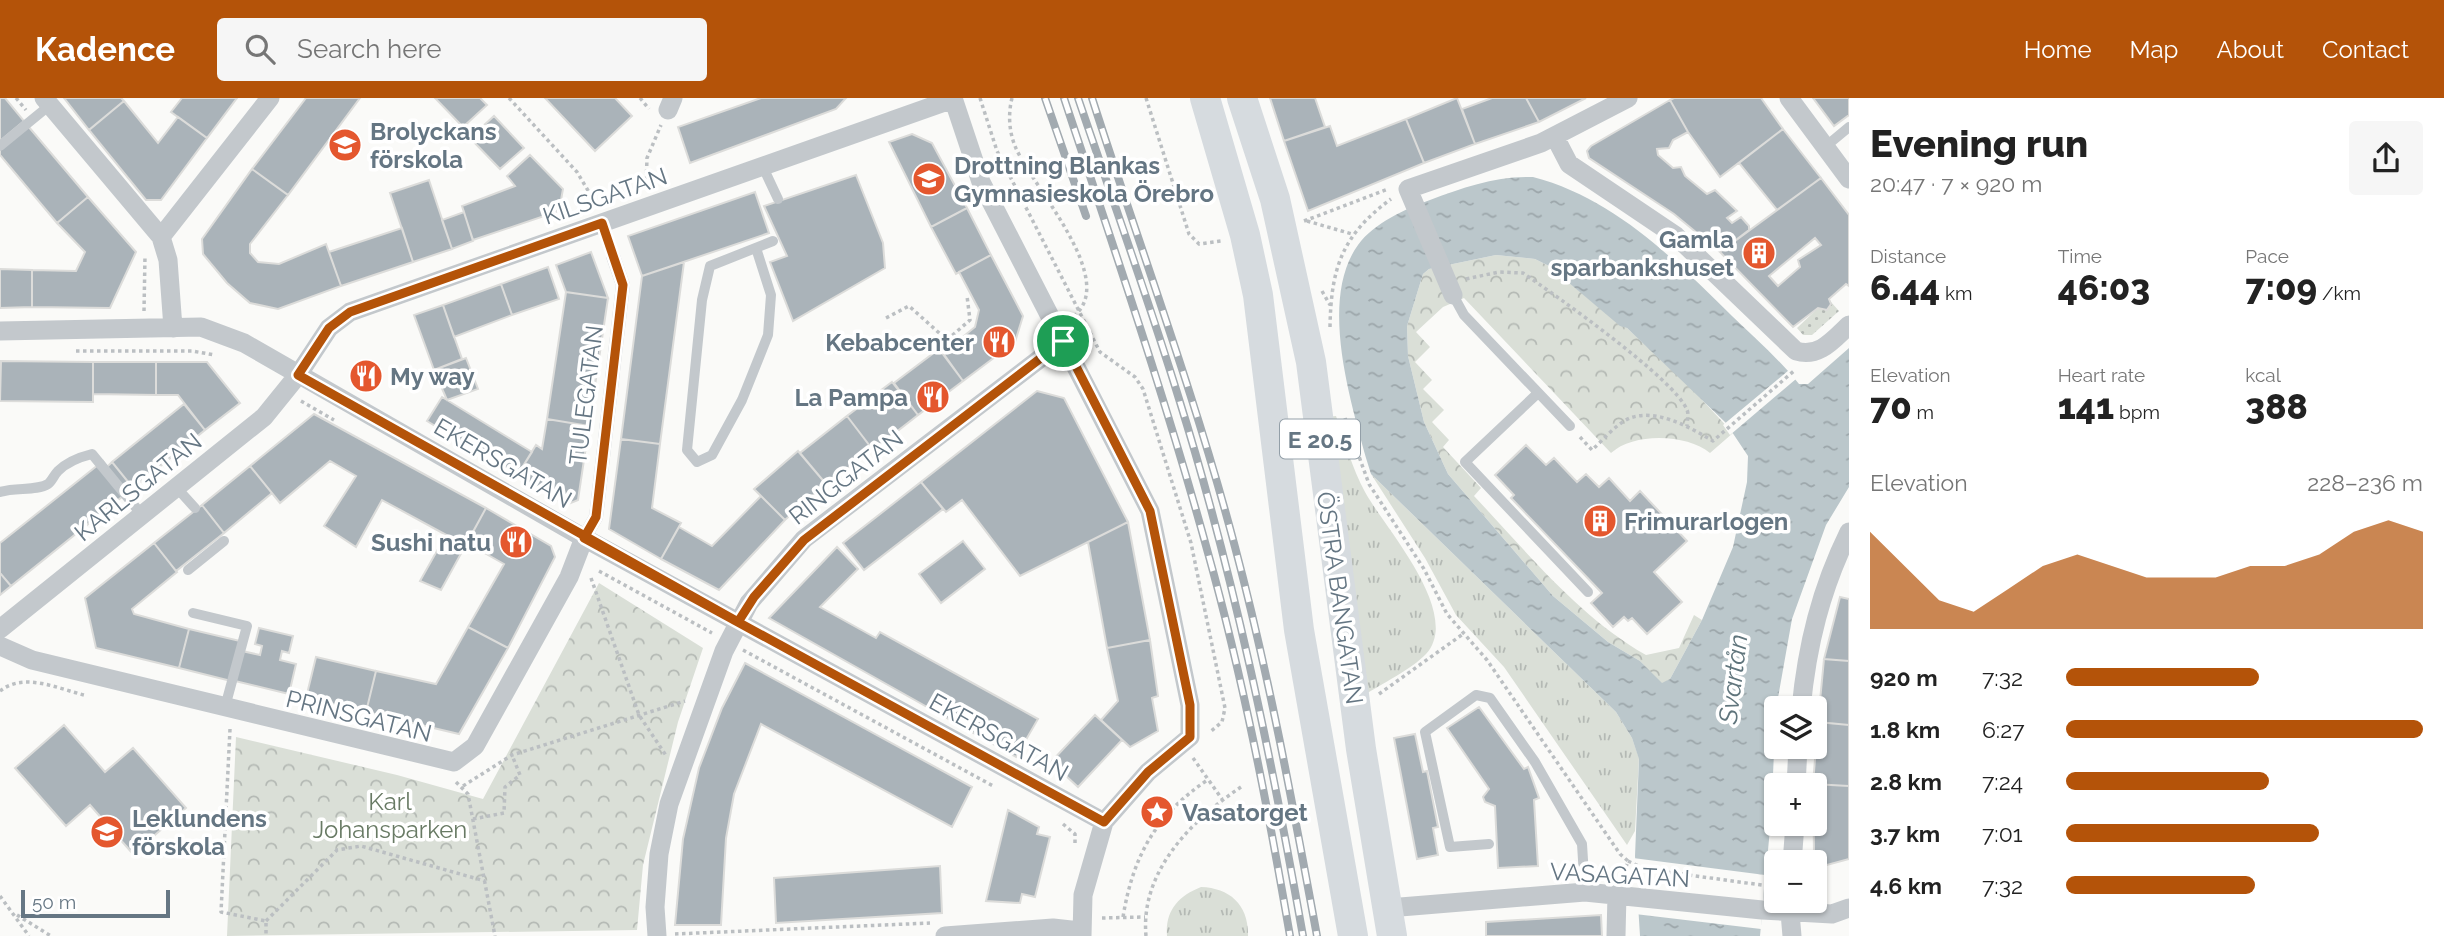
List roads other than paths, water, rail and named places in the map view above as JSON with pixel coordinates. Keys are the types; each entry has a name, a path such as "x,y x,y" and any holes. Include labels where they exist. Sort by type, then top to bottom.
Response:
{"main road":[{"name":"ÖSTRA BANGATAN","path":"1205,98 1245,235 1265,342 1298,630 1351,925"},
{"name":"ÖSTRA BANGATAN","path":"1242,98 1275,200 1308,350 1363,689 1361,749 1390,922"},
{"path":"1351,925 1390,922"}],"street":[{"path":"161,237 270,98"},
{"path":"1453,295 1411,196 1555,137 1628,98"},
{"path":"1789,98 1849,179"},
{"path":"940,930 1081,928 1087,876 1104,822 1148,772 1190,737 1190,705 1150,511 981,182 953,99"},
{"name":"KILSGATAN","path":"298,375 329,328 350,312 953,99"},
{"path":"47,101 161,237 168,260 173,328"},
{"path":"1555,137 1569,164 1676,236 1796,351 1807,354 1820,351 1849,325"},
{"name":"TULEGATAN","path":"584,538 596,517 623,285 613,257"},
{"name":"EKERSGATAN","path":"0,331 201,327 243,343 584,538 1104,822"},
{"name":"RINGGATAN","path":"666,935 655,907 659,854 678,773 738,622 754,597 804,540 1063,341"},
{"name":"KARLSGATAN","path":"0,629 264,417 298,375"},
{"path":"1803,696 1809,642 1821,594 1849,531"},
{"name":"PRINSGATAN","path":"0,646 32,660 221,717 454,762 475,746 569,577 584,538"},
{"name":"VASAGATAN","path":"1390,922 1585,892 1764,910"},
{"path":"1616,936 1626,895"},
{"name":"VASAGATAN","path":"1826,913 1832,914 1849,908"},
{"path":"1789,913 1792,936"}],"lane":[{"path":"0,146 34,119 47,101"},
{"path":"1824,147 1849,127"},
{"path":"763,167 778,199"},
{"path":"756,248 771,295 768,335 742,400 712,455 698,462 687,450 702,300 710,266 773,241"},
{"path":"1453,295 1464,315 1570,426"},
{"path":"1538,393 1465,462 1588,592"},
{"path":"0,492 19,486 35,489 76,458 92,454 142,515"},
{"path":"176,487 195,508"},
{"path":"188,570 224,541"},
{"path":"193,613 247,626 221,717"},
{"path":"1489,844 1450,847 1425,732 1476,695 1490,698 1535,762 1582,844 1585,892"}],"water":[{"name":"Svartån","path":"1533,177 1562,187 1616,215 1688,273 1775,357 1799,384 1808,384 1849,348 1849,487 1826,525 1792,619 1778,696 1764,696 1764,759 1774,759 1773,773 1764,773 1764,836 1769,836 1768,850 1764,850 1760,936 1640,936 1635,856 1639,759 1632,738 1616,712 1371,474 1341,350 1339,321 1346,267 1358,245 1381,223 1420,204 1493,180","holes":["1496,255 1535,259 1549,266 1620,326 1627,328 1726,423 1748,456 1747,482 1733,547 1702,620 1670,679 1662,683 1640,661 1608,642 1553,596 1448,474 1424,422 1408,356 1407,326 1423,274 1429,269"]}],"railway":[{"path":"1045,98 1086,216"},
{"path":"1064,98 1157,381 1208,553 1254,743 1290,936"},
{"path":"1078,98 1167,361 1217,532 1250,666 1303,936"},
{"path":"1092,98 1185,378 1235,547 1270,692 1317,936"}],"place":[{"name":"Brolyckans förskola","path":"345,145"},
{"name":"Drottning Blankas Gymnasieskola Örebro","path":"929,179"},
{"name":"Gamla sparbankshuset","path":"1759,253"},
{"name":"Kebabcenter","path":"999,342"},
{"name":"My way","path":"366,376"},
{"name":"La Pampa","path":"933,397"},
{"name":"Frimurarlogen","path":"1600,521"},
{"name":"Sushi natu","path":"516,542"},
{"name":"Vasatorget","path":"1157,812"},
{"name":"Leklundens förskola","path":"107,832"}],"park label":[{"name":"Karl Johansparken","path":"390,815"}]}
